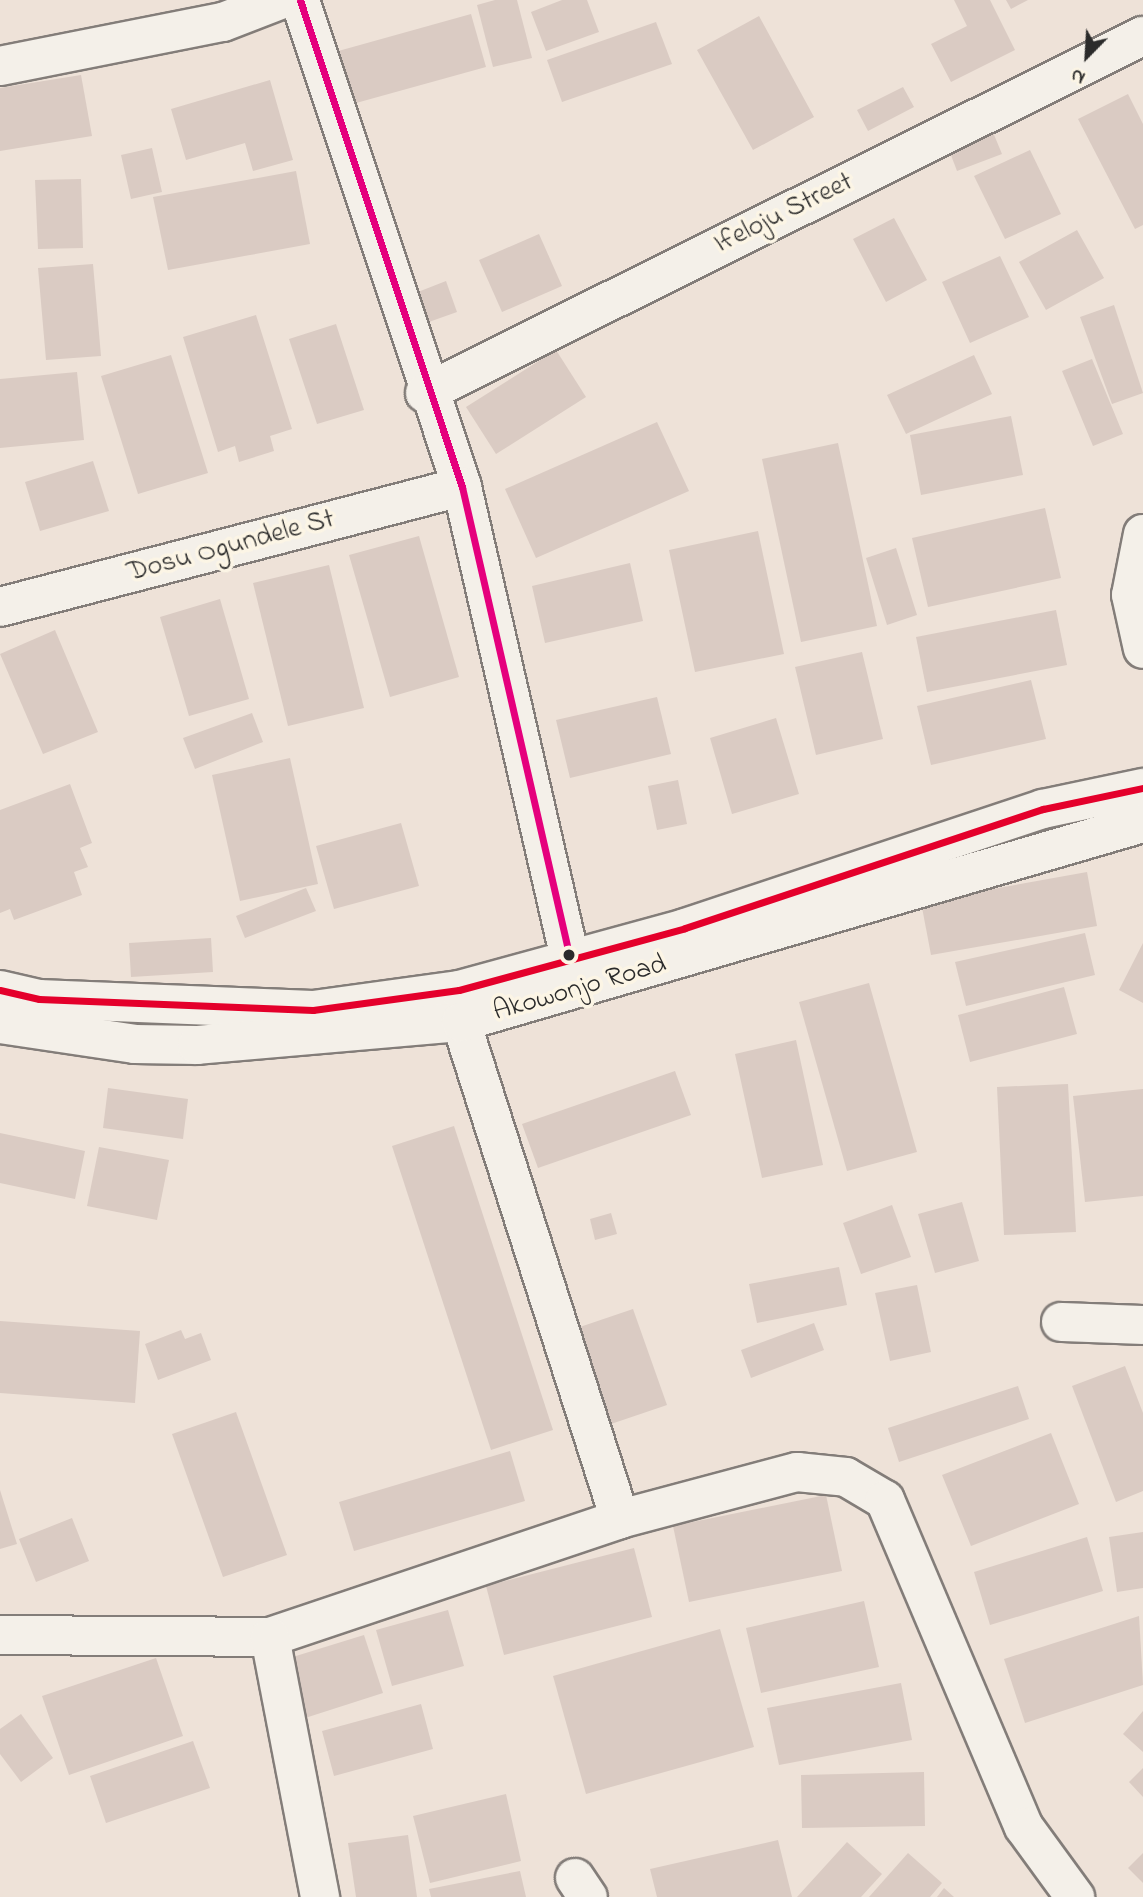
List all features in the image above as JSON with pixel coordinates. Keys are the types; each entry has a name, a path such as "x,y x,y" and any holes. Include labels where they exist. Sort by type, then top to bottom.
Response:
{"street":[{"path":"0,66 223,22 280,0"},
{"path":"300,0 425,393 462,487 569,955"},
{"name":"Ifeloju Street","path":"425,393 1143,36"},
{"name":"Dosu Ogundele St","path":"0,607 462,487"},
{"path":"1143,534 1130,595 1143,649"},
{"name":"Akowonjo Road","path":"0,990 39,999 313,1010 459,990 569,955 685,929 947,839 1143,788"},
{"name":"Akowonjo Road","path":"0,1024 135,1044 197,1045 461,1022 1143,823"},
{"path":"461,1022 620,1519"},
{"path":"1061,1322 1143,1325"},
{"path":"0,1635 270,1637 620,1519 797,1472 869,1485 885,1500 918,1572 1024,1827 1075,1897"},
{"path":"270,1637 320,1897"}],"building":[{"path":"495,0 517,0 532,58 493,67 477,5"},
{"path":"562,0 587,0 599,32 546,51 531,12"},
{"path":"954,0 990,0 1015,50 951,82 931,44 967,26"},
{"path":"1006,0 1028,0 1011,9"},
{"path":"471,14 486,67 338,108 324,55"},
{"path":"759,16 814,117 753,150 697,50"},
{"path":"656,22 672,64 562,102 547,60"},
{"path":"81,75 92,136 0,151 0,88"},
{"path":"270,80 293,160 253,171 245,143 186,160 171,109"},
{"path":"903,87 914,107 868,131 857,110"},
{"path":"1128,94 1143,124 1143,225 1135,229 1078,119"},
{"path":"990,125 1002,154 957,171 946,142"},
{"path":"152,148 162,192 131,199 121,155"},
{"path":"1030,150 1061,214 1005,239 974,176"},
{"path":"296,171 310,244 168,270 153,197"},
{"path":"81,179 83,248 38,249 35,180"},
{"path":"894,218 927,280 886,302 853,239"},
{"path":"1077,230 1104,278 1046,310 1019,262"},
{"path":"539,234 562,286 502,312 479,260"},
{"path":"1000,256 1029,317 970,343 942,282"},
{"path":"93,264 101,356 46,360 38,268"},
{"path":"446,281 457,312 412,328 400,299"},
{"path":"1114,305 1143,393 1112,404 1080,317"},
{"path":"256,315 292,429 270,436 274,451 239,462 235,446 218,452 183,337"},
{"path":"336,324 364,410 317,424 289,339"},
{"path":"556,350 586,397 496,454 466,407"},
{"path":"171,355 208,473 138,494 101,376"},
{"path":"974,355 992,394 906,434 887,395"},
{"path":"1092,359 1123,434 1093,446 1062,371"},
{"path":"77,372 84,440 0,448 0,379"},
{"path":"1011,416 1023,475 921,495 910,435"},
{"path":"657,422 689,491 536,558 505,489"},
{"path":"838,443 877,626 801,642 762,459"},
{"path":"93,461 109,511 40,531 25,482"},
{"path":"1045,508 1061,578 928,607 912,538"},
{"path":"758,531 784,654 695,672 669,550"},
{"path":"419,536 459,677 390,697 349,555"},
{"path":"896,548 917,615 887,625 866,558"},
{"path":"630,563 643,621 545,643 532,586"},
{"path":"329,565 364,708 288,726 253,583"},
{"path":"220,599 249,699 189,716 160,617"},
{"path":"1056,610 1067,665 927,692 916,637"},
{"path":"55,630 98,732 43,754 0,654"},
{"path":"862,652 883,739 816,755 795,667"},
{"path":"1031,680 1046,739 931,765 917,706"},
{"path":"657,697 671,754 570,778 556,720"},
{"path":"252,713 263,742 195,769 183,738"},
{"path":"776,718 799,794 732,814 710,738"},
{"path":"290,758 318,884 240,901 212,775"},
{"path":"678,780 687,824 657,830 648,786"},
{"path":"70,784 92,843 80,848 88,867 74,872 82,895 14,920 10,909 0,913 0,810"},
{"path":"401,823 419,886 334,909 316,846"},
{"path":"1087,872 1097,926 931,955 921,902"},
{"path":"306,888 316,911 245,938 236,916"},
{"path":"1085,933 1095,975 966,1006 955,962"},
{"path":"211,938 213,972 131,977 129,943"},
{"path":"1143,943 1143,1003 1119,990"},
{"path":"869,983 917,1152 847,1171 799,1002"},
{"path":"1064,987 1077,1034 970,1062 958,1015"},
{"path":"796,1040 823,1165 762,1178 735,1054"},
{"path":"675,1071 691,1115 538,1168 522,1124"},
{"path":"1068,1084 1076,1232 1004,1235 997,1087"},
{"path":"108,1088 188,1099 183,1139 103,1128"},
{"path":"1143,1089 1143,1196 1085,1202 1073,1096"},
{"path":"454,1126 553,1430 491,1450 392,1146"},
{"path":"0,1133 85,1151 75,1199 0,1183"},
{"path":"99,1147 169,1160 157,1220 87,1206"},
{"path":"962,1202 979,1261 935,1273 918,1214"},
{"path":"892,1205 911,1257 861,1274 843,1223"},
{"path":"611,1213 617,1234 595,1240 590,1219"},
{"path":"839,1267 847,1305 757,1323 749,1284"},
{"path":"917,1285 931,1352 890,1361 875,1293"},
{"path":"633,1309 667,1405 611,1424 577,1328"},
{"path":"0,1321 140,1331 135,1403 0,1393"},
{"path":"814,1323 824,1350 751,1378 741,1350"},
{"path":"181,1330 185,1339 201,1333 211,1360 158,1380 145,1344"},
{"path":"1125,1366 1143,1413 1143,1491 1116,1502 1072,1386"},
{"path":"1018,1386 1029,1419 899,1462 888,1428"},
{"path":"236,1412 287,1555 223,1577 172,1434"},
{"path":"1051,1433 1079,1504 971,1546 942,1475"},
{"path":"510,1451 525,1501 354,1551 339,1502"},
{"path":"0,1490 17,1544 0,1549"},
{"path":"826,1495 842,1571 689,1602 673,1526"},
{"path":"72,1518 89,1561 36,1582 19,1539"},
{"path":"1143,1532 1143,1588 1117,1592 1109,1537"},
{"path":"1087,1537 1103,1591 990,1625 974,1572"},
{"path":"634,1548 652,1617 504,1655 486,1586"},
{"path":"864,1601 879,1667 761,1693 746,1628"},
{"path":"448,1610 464,1666 392,1686 376,1630"},
{"path":"1139,1616 1143,1685 1025,1723 1004,1659"},
{"path":"720,1629 754,1747 586,1794 553,1676"},
{"path":"364,1635 383,1693 302,1719 283,1660"},
{"path":"156,1658 183,1736 69,1775 42,1696"},
{"path":"901,1683 912,1740 779,1765 767,1708"},
{"path":"421,1704 433,1749 334,1776 322,1731"},
{"path":"1143,1711 1143,1752 1123,1734"},
{"path":"21,1714 53,1758 21,1782 0,1754 0,1729"},
{"path":"193,1741 210,1788 106,1823 90,1776"},
{"path":"1143,1768 1143,1797 1129,1782"},
{"path":"924,1772 925,1826 802,1828 801,1775"},
{"path":"506,1794 521,1861 430,1883 413,1816"},
{"path":"408,1835 417,1897 356,1897 348,1843"},
{"path":"778,1840 792,1897 657,1897 650,1869"},
{"path":"847,1842 882,1874 861,1897 797,1897"},
{"path":"908,1853 942,1883 930,1897 869,1897"},
{"path":"1143,1853 1143,1883 1128,1868"},
{"path":"520,1871 526,1897 431,1897 429,1889"},
{"path":"944,1888 954,1897 937,1897"}],"transit line":[{"path":"300,0 462,487 569,955"},
{"path":"0,990 39,999 313,1010 459,990 685,928 1043,809 1143,788"}]}
